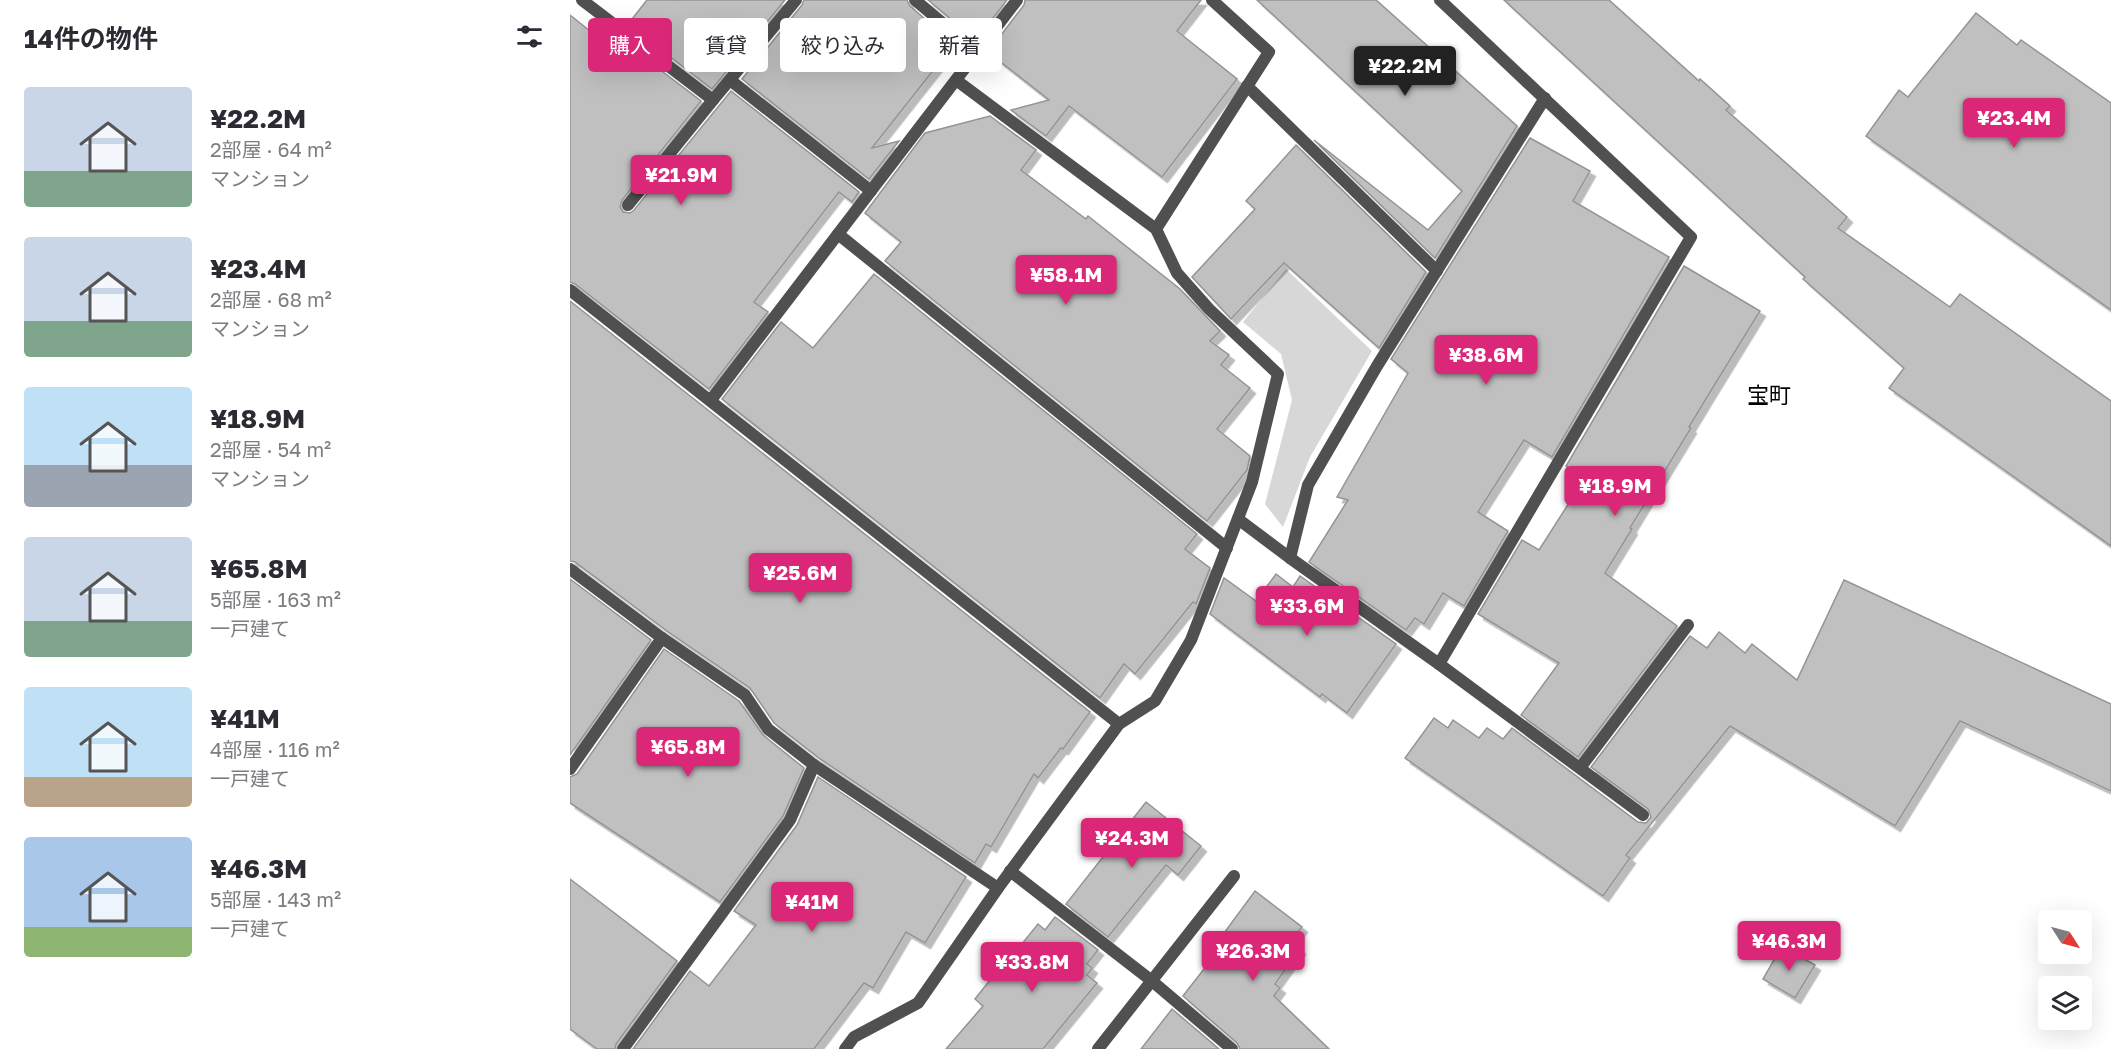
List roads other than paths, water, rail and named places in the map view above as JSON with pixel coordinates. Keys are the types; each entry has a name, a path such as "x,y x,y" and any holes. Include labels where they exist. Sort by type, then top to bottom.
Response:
{"street":[{"path":"582,0 713,100"},
{"path":"628,205 796,0"},
{"path":"915,0 936,18"},
{"path":"1002,20 1017,0"},
{"path":"1156,229 1269,52 1212,0"},
{"path":"1439,664 1691,237 1440,0"},
{"path":"711,400 962,72"},
{"path":"730,80 871,191"},
{"path":"845,1049 854,1037 918,1003 1010,871 1119,724 1155,701 1191,640 1252,482 1278,375 1209,309 1177,273 1156,229 956,80"},
{"path":"1247,86 1437,271"},
{"path":"1290,558 1308,485 1377,366 1545,98"},
{"path":"838,234 1227,548"},
{"path":"570,290 1119,724"},
{"path":"1238,519 1643,815"},
{"path":"570,569 662,638 745,695 768,729 814,765 998,888"},
{"path":"1580,768 1688,625"},
{"path":"570,769 662,638"},
{"path":"623,1049 790,820 814,765"},
{"path":"1010,871 1152,981 1232,1049"},
{"path":"1098,1049 1233,876"}],"district":[{"name":"宝町","path":"1769,394"}]}
